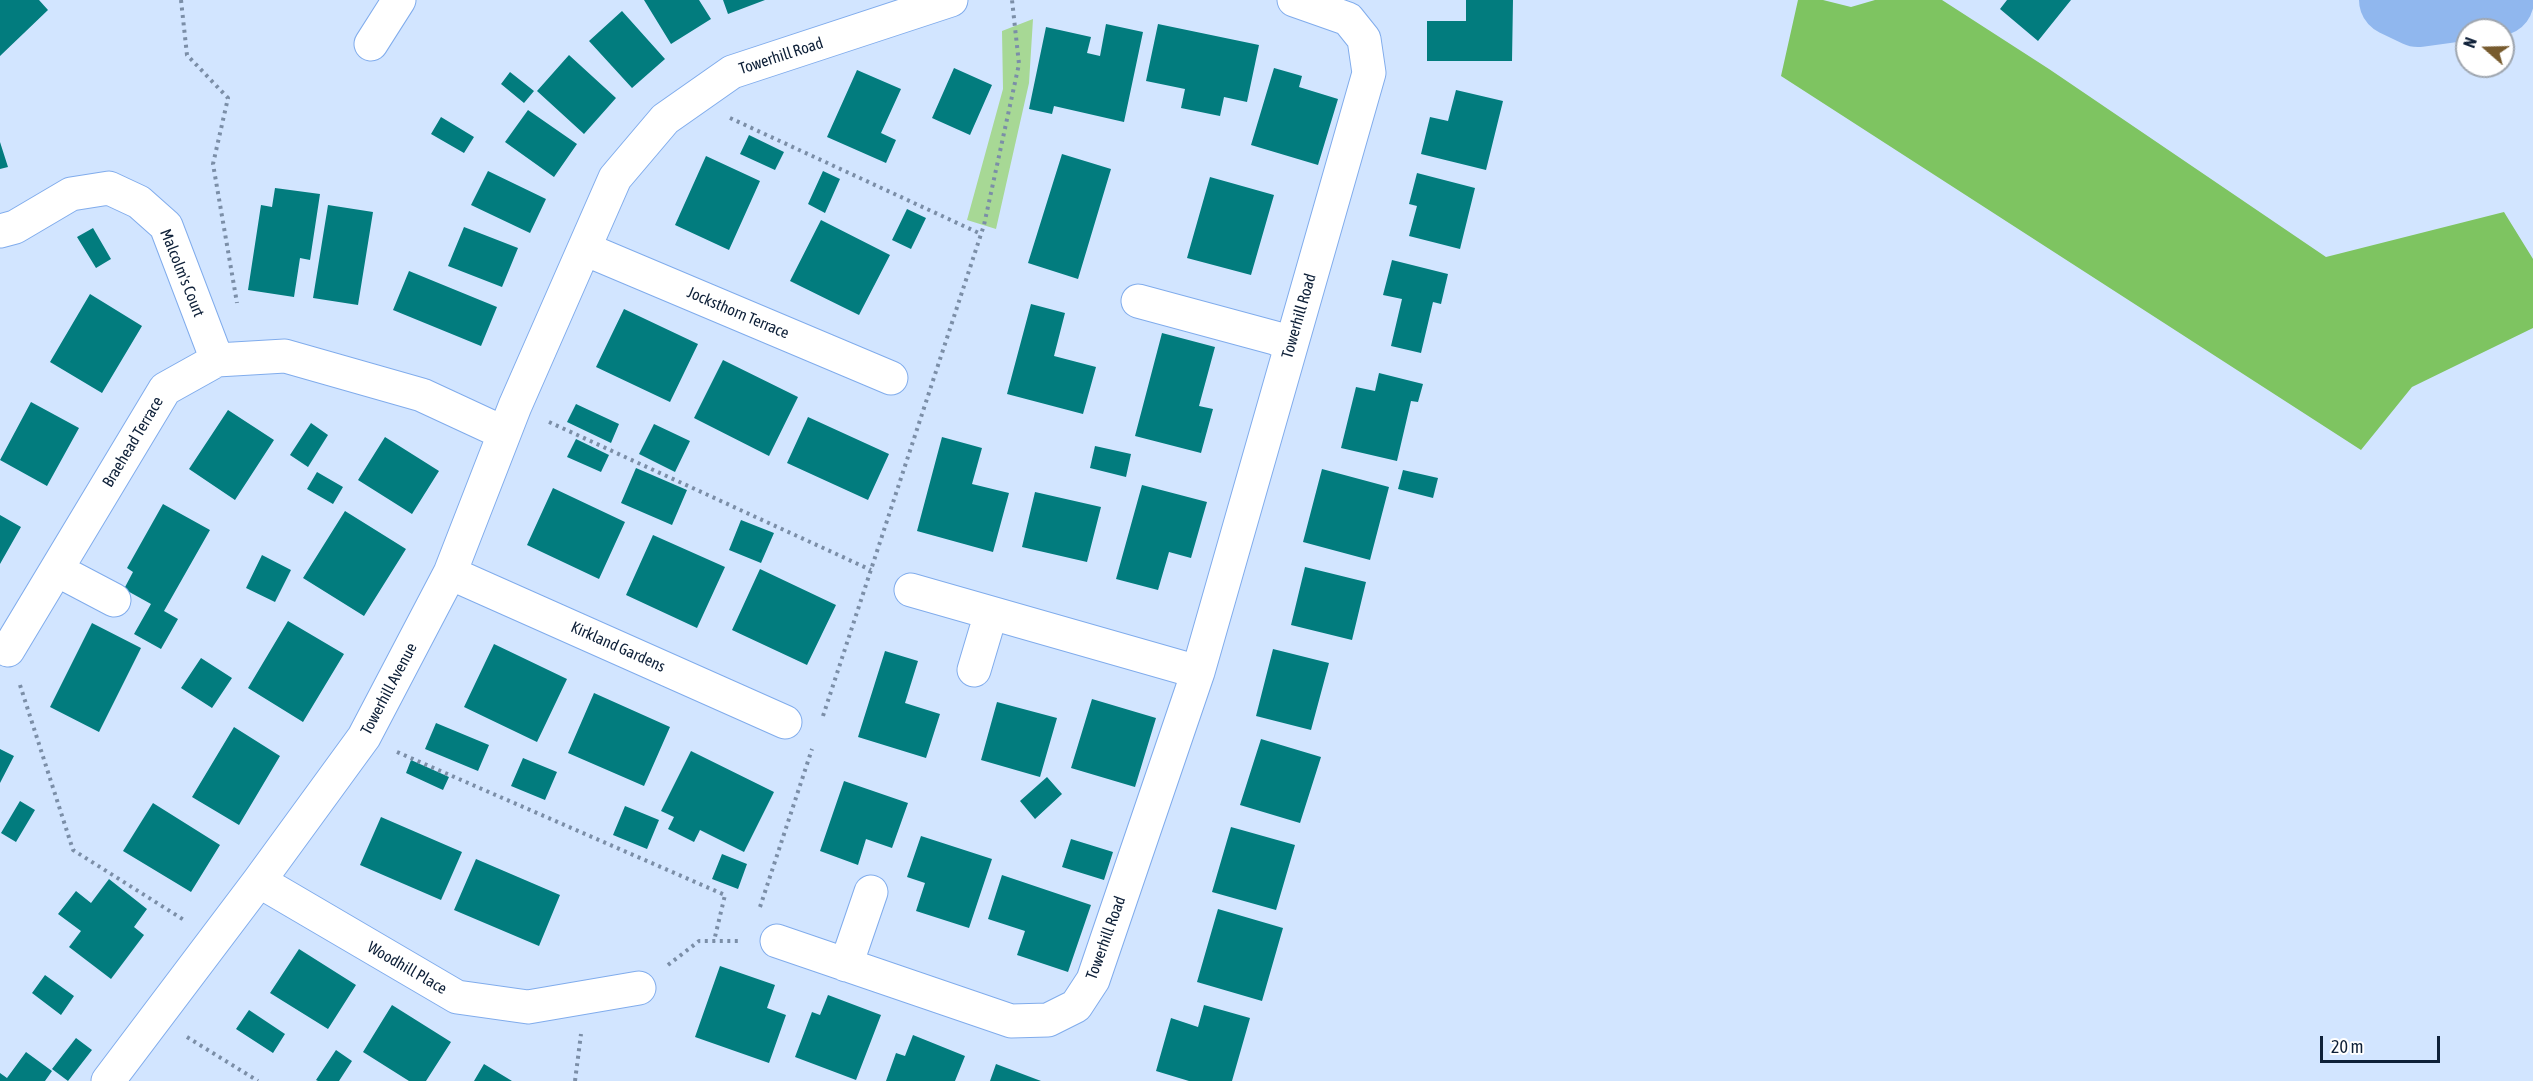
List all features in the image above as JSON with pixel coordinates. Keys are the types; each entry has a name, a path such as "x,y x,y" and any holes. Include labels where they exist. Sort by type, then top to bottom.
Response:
{"street":[{"path":"371,44 399,0"},
{"name":"Towerhill Road","path":"585,249 615,178 665,119 732,72 951,0"},
{"name":"Towerhill Road","path":"777,941 1011,1021 1048,1020 1076,1006 1093,980 1198,672 1369,73 1364,39 1348,19 1294,0"},
{"name":"Malcolm's Court","path":"0,231 15,227 71,194 110,188 139,202 166,226 232,360"},
{"name":"Jocksthorn Terrace","path":"585,249 891,378"},
{"name":"Towerhill Avenue","path":"108,1081 260,881 364,737 450,573 510,420 585,249"},
{"path":"1138,301 1275,338 1291,346"},
{"name":"Braehead Terrace","path":"9,650 165,389 232,360 285,356 510,420"},
{"path":"57,570 114,600"},
{"name":"Kirkland Gardens","path":"450,573 785,722"},
{"path":"911,590 1198,672"},
{"path":"974,670 991,613"},
{"name":"Woodhill Place","path":"260,881 457,998 528,1007 639,988"},
{"path":"846,965 871,892"}],"path":[{"path":"181,0 187,55 228,98 213,164 232,360"},
{"path":"820,724 981,234 1019,64 1012,0"},
{"path":"691,100 981,234"},
{"path":"510,420 871,570"},
{"path":"9,650 73,850 215,940"},
{"path":"364,737 725,894 714,941"},
{"path":"760,909 813,746"},
{"path":"639,988 699,941 777,941"},
{"path":"575,1081 585,997"},
{"path":"156,1017 258,1081"}],"green space":[{"path":"1798,0 1823,0 1851,7 1875,0 1942,0 2049,69 2326,257 2504,212 2533,259 2533,328 2412,387 2361,450 1781,76"},
{"path":"1033,19 1029,83 996,229 967,220 1003,89 1002,31"}],"building":[{"path":"0,0 39,0 48,10 0,56"},
{"path":"644,0 699,0 711,19 671,44"},
{"path":"723,0 765,0 728,14"},
{"path":"1466,0 1513,0 1512,61 1427,61 1427,21 1466,21"},
{"path":"2007,0 2071,0 2038,41 2000,9"},
{"path":"622,11 665,59 632,88 589,41"},
{"path":"1106,24 1143,32 1124,122 1054,106 1052,114 1029,109 1046,27 1091,37 1087,53 1100,56"},
{"path":"1158,24 1259,45 1247,102 1224,97 1220,116 1181,108 1185,89 1146,81"},
{"path":"569,55 616,98 584,134 537,91"},
{"path":"954,68 992,85 970,135 932,118"},
{"path":"1274,68 1302,76 1299,87 1338,99 1318,165 1251,145"},
{"path":"857,70 901,89 881,133 896,140 886,163 827,137"},
{"path":"510,72 534,91 524,103 501,84"},
{"path":"1456,90 1503,101 1486,170 1421,154 1430,117 1448,121"},
{"path":"528,110 577,144 554,177 505,142"},
{"path":"441,117 474,137 464,153 431,134"},
{"path":"749,135 784,152 775,170 740,154"},
{"path":"0,142 8,167 0,169"},
{"path":"1062,154 1111,169 1078,279 1028,263"},
{"path":"706,156 760,181 729,250 675,225"},
{"path":"488,171 546,199 530,233 471,205"},
{"path":"823,171 840,179 825,213 808,204"},
{"path":"1417,173 1475,188 1460,249 1409,236 1417,206 1409,204"},
{"path":"1210,177 1274,195 1251,275 1187,258"},
{"path":"275,188 320,194 310,260 300,258 294,297 248,290 261,205 272,207"},
{"path":"328,205 373,212 358,305 313,298"},
{"path":"907,209 926,218 911,249 892,240"},
{"path":"821,220 890,255 859,315 790,281"},
{"path":"464,227 518,248 502,287 448,266"},
{"path":"93,228 111,259 96,268 77,237"},
{"path":"1392,260 1448,274 1441,304 1433,302 1421,353 1391,346 1402,299 1383,295"},
{"path":"409,271 497,307 481,346 393,310"},
{"path":"90,294 142,326 102,393 50,362"},
{"path":"1031,304 1065,313 1054,356 1096,367 1083,414 1007,394"},
{"path":"624,309 698,344 670,402 596,367"},
{"path":"1162,333 1215,347 1199,406 1213,409 1201,453 1135,436"},
{"path":"723,360 798,397 769,456 694,418"},
{"path":"1379,373 1423,384 1418,402 1411,401 1397,461 1341,448 1356,387 1375,391"},
{"path":"31,402 79,428 47,486 0,460"},
{"path":"576,404 619,424 611,443 567,422"},
{"path":"228,410 274,440 235,500 189,469"},
{"path":"808,417 889,454 868,500 787,463"},
{"path":"311,423 328,435 308,467 290,455"},
{"path":"654,424 690,441 675,472 639,454"},
{"path":"385,437 439,471 412,514 358,480"},
{"path":"942,437 982,448 972,484 1009,493 993,552 917,531"},
{"path":"576,439 609,455 601,472 567,457"},
{"path":"1095,446 1131,454 1126,477 1090,468"},
{"path":"636,468 687,490 672,525 621,503"},
{"path":"1322,469 1389,487 1370,560 1303,542"},
{"path":"1403,470 1438,478 1433,498 1398,489"},
{"path":"317,472 343,487 333,504 307,489"},
{"path":"1142,485 1207,502 1191,558 1169,552 1158,590 1116,579"},
{"path":"553,488 625,522 599,579 527,545"},
{"path":"1035,492 1101,507 1087,562 1022,547"},
{"path":"163,504 210,530 164,611 178,619 161,649 134,634 151,604 124,589 133,572 127,568"},
{"path":"345,511 406,549 364,616 303,578"},
{"path":"0,515 21,527 0,564"},
{"path":"741,520 774,533 761,563 729,550"},
{"path":"653,535 725,567 697,628 626,595"},
{"path":"262,555 291,570 275,602 246,588"},
{"path":"1305,567 1366,582 1352,640 1291,625"},
{"path":"760,569 836,605 807,665 732,630"},
{"path":"288,621 344,654 303,722 248,688"},
{"path":"92,623 141,648 99,732 50,707"},
{"path":"494,644 567,679 537,742 464,707"},
{"path":"1273,649 1329,663 1311,730 1256,716"},
{"path":"885,651 918,661 905,703 940,714 926,758 858,737"},
{"path":"201,658 232,678 212,708 181,688"},
{"path":"594,693 670,727 644,786 568,753"},
{"path":"1092,699 1156,718 1135,787 1071,768"},
{"path":"997,702 1057,718 1040,777 981,760"},
{"path":"436,723 489,745 478,771 425,749"},
{"path":"234,727 280,756 239,825 192,797"},
{"path":"1261,739 1321,757 1300,823 1240,805"},
{"path":"0,749 14,756 0,783"},
{"path":"691,751 774,792 744,852 700,830 694,842 668,829 674,817 661,811"},
{"path":"523,758 557,772 545,800 511,786"},
{"path":"411,760 449,777 443,790 406,773"},
{"path":"1047,777 1062,794 1035,819 1020,801"},
{"path":"844,781 908,803 892,848 866,839 858,865 820,851"},
{"path":"20,801 35,810 16,842 1,833"},
{"path":"153,803 220,845 191,892 123,851"},
{"path":"625,806 659,820 647,849 613,835"},
{"path":"381,817 462,852 441,900 360,865"},
{"path":"1231,827 1295,845 1276,910 1212,892"},
{"path":"921,836 992,859 969,928 916,911 925,883 907,877"},
{"path":"1071,839 1113,852 1104,880 1062,867"},
{"path":"722,854 747,864 738,889 712,879"},
{"path":"476,859 560,895 539,946 454,910"},
{"path":"1002,875 1091,905 1068,972 1017,955 1025,931 988,919"},
{"path":"109,879 147,909 134,927 144,935 111,979 69,947 81,931 58,914 76,891 91,903"},
{"path":"1218,909 1283,928 1262,1001 1197,982"},
{"path":"299,949 356,985 328,1029 270,993"},
{"path":"720,966 775,985 767,1008 786,1015 769,1063 695,1037"},
{"path":"45,975 74,996 61,1015 32,993"},
{"path":"828,995 881,1015 856,1080 795,1057 812,1012 820,1015"},
{"path":"392,1005 451,1042 426,1081 409,1081 363,1052"},
{"path":"1204,1005 1250,1018 1232,1081 1189,1081 1156,1071 1171,1018 1198,1027"},
{"path":"249,1010 285,1034 273,1053 236,1029"},
{"path":"913,1035 965,1056 955,1081 886,1081 896,1053 905,1056"},
{"path":"76,1038 92,1050 68,1081 52,1069"},
{"path":"336,1050 352,1061 339,1081 316,1080"},
{"path":"26,1052 52,1071 45,1081 0,1081 0,1073 7,1078"},
{"path":"484,1064 512,1081 474,1081"},
{"path":"996,1064 1041,1081 990,1081"}],"waterway":[{"path":"2395,0 2418,11 2498,0"}]}
